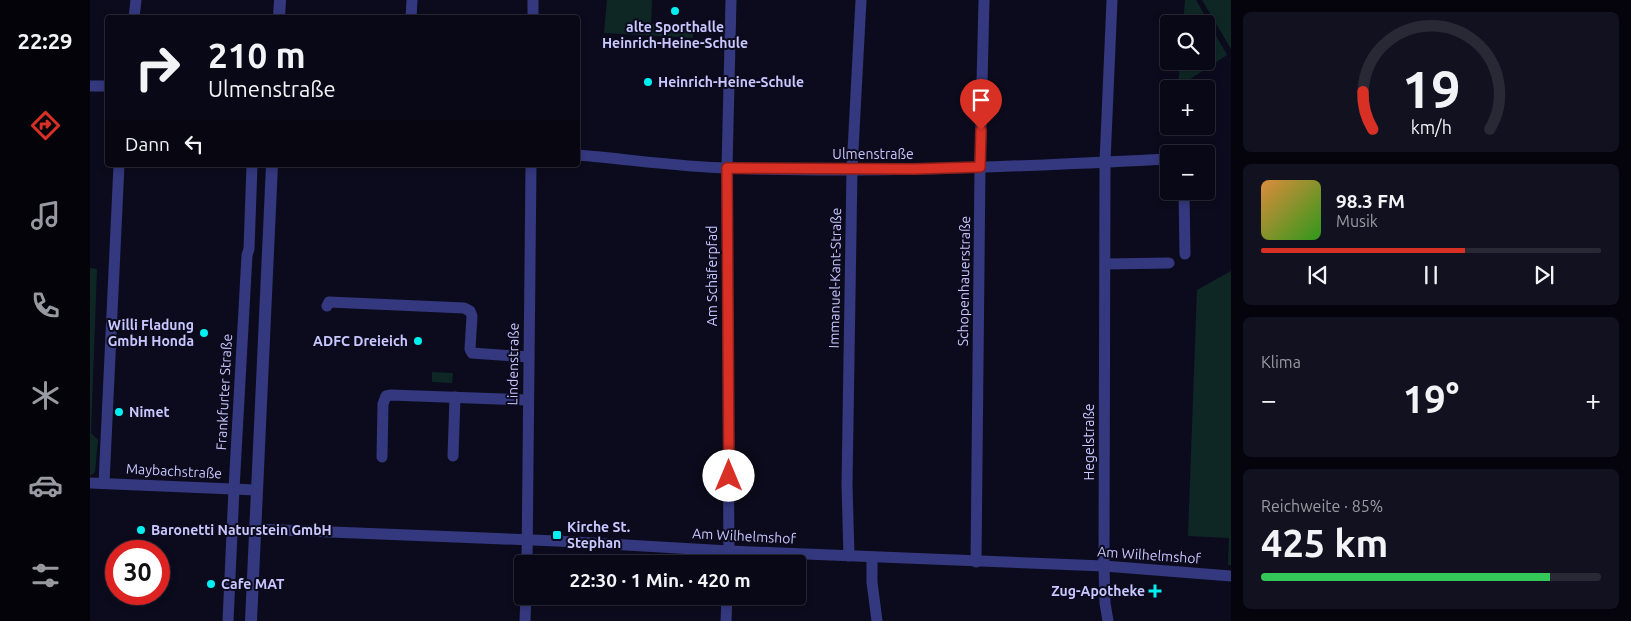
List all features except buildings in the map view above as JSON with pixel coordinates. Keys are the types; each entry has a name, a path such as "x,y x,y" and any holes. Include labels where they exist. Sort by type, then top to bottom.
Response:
{"street":[{"path":"134,15 136,0"},
{"path":"279,15 280,0"},
{"path":"411,15 412,0"},
{"path":"533,0 533,15"},
{"name":"Am Schäferpfad","path":"729,555 727,168 731,0"},
{"name":"Immanuel-Kant-Straße","path":"849,556 847,485 852,169 861,0"},
{"name":"Schopenhauerstraße","path":"976,562 980,167 984,0"},
{"name":"Hegelstraße","path":"1108,621 1105,603 1104,566 1105,162 1112,0"},
{"path":"90,86 105,86"},
{"name":"Ulmenstraße","path":"580,155 727,168 852,169 980,167 1160,159"},
{"path":"104,483 119,167"},
{"name":"Frankfurter Straße","path":"228,621 252,167"},
{"path":"251,621 272,167"},
{"name":"Lindenstraße","path":"527,555 531,167"},
{"path":"1184,200 1185,254"},
{"path":"1105,264 1169,263"},
{"path":"327,306 329,302 464,308 470,311 472,316 470,349 472,353 528,357"},
{"path":"382,457 383,404 386,396 528,400"},
{"path":"453,456 455,397"},
{"name":"Maybachstraße","path":"90,483 257,490"},
{"name":"Am Wilhelmshof","path":"256,529 976,562 1104,566 1231,576"},
{"path":"872,557 872,582 877,621"},
{"path":"525,621 526,605"},
{"path":"726,621 727,605"}],"green space":[{"path":"607,0 652,0 651,24 693,26 693,38 604,33"},
{"path":"1185,0 1196,0 1204,15 1184,15"},
{"path":"1202,0 1231,0 1231,49 1215,22 1215,15 1211,15"},
{"path":"1215,34 1227,55 1215,63"},
{"path":"1179,70 1204,70 1189,80 1179,80"},
{"path":"90,268 97,269 91,433 98,440 95,472 90,476"},
{"path":"1231,271 1231,565 1228,565 1229,538 1188,536 1197,290"},
{"path":"432,372 453,373 452,383 432,382"}],"place":[{"name":"alte Sporthalle Heinrich-Heine-Schule","path":"675,11"},
{"name":"Heinrich-Heine-Schule","path":"648,82"},
{"name":"Willi Fladung GmbH Honda","path":"204,333"},
{"name":"ADFC Dreieich","path":"418,341"},
{"name":"Nimet","path":"119,412"},
{"name":"Baronetti Naturstein GmbH","path":"141,530"},
{"name":"Kirche St. Stephan","path":"557,535"},
{"name":"Cafe MAT","path":"211,584"},
{"name":"Zug-Apotheke","path":"1155,591"}],"route":[{"path":"729,476 727,168 914,169 980,167 981,130"}]}
